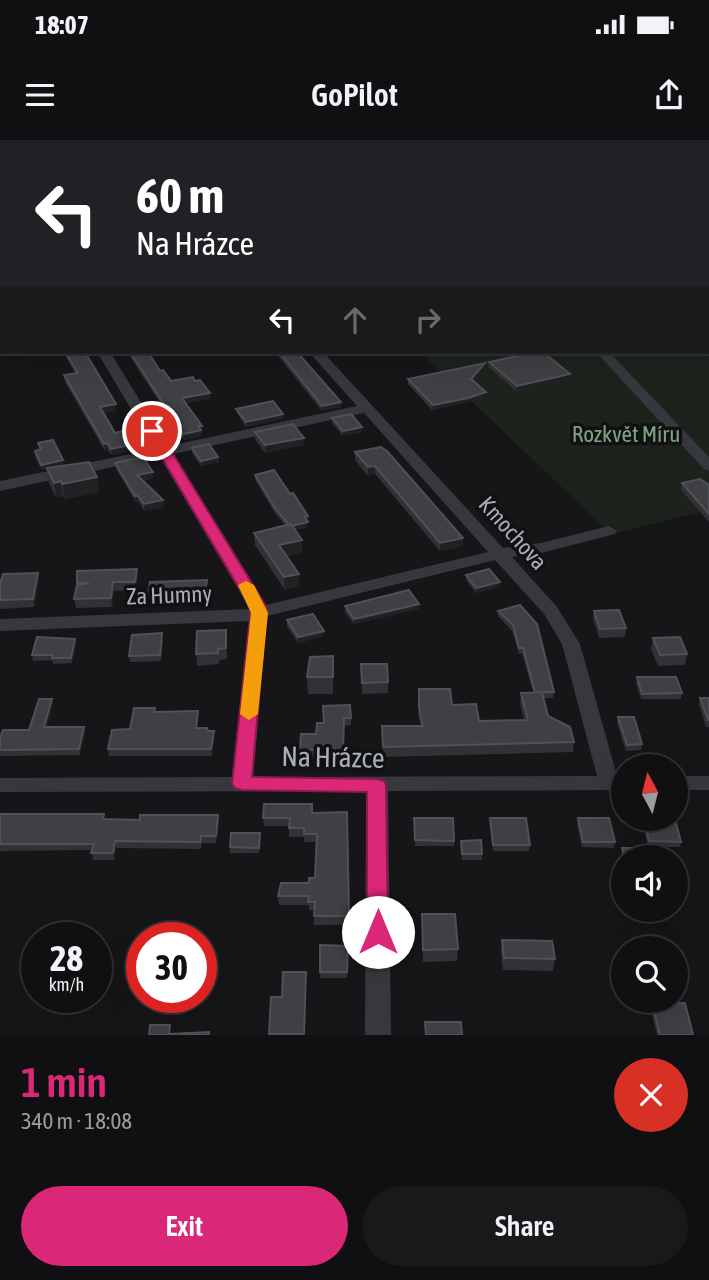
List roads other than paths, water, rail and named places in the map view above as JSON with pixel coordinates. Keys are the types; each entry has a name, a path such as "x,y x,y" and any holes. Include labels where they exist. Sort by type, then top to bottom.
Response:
{"street":[{"path":"105,354 257,603 260,613 242,784"},
{"name":"Kmochova","path":"318,354 565,631 611,768"},
{"path":"604,354 709,466"},
{"path":"0,486 367,408"},
{"name":"Za Humny","path":"0,625 234,618 499,554 541,548 609,531"},
{"name":"Na Hrázce","path":"0,785 611,783"},
{"path":"688,783 709,783"},
{"path":"377,785 378,1035"}],"park label":[{"name":"Rozkvět Míru","path":"626,434"}]}
